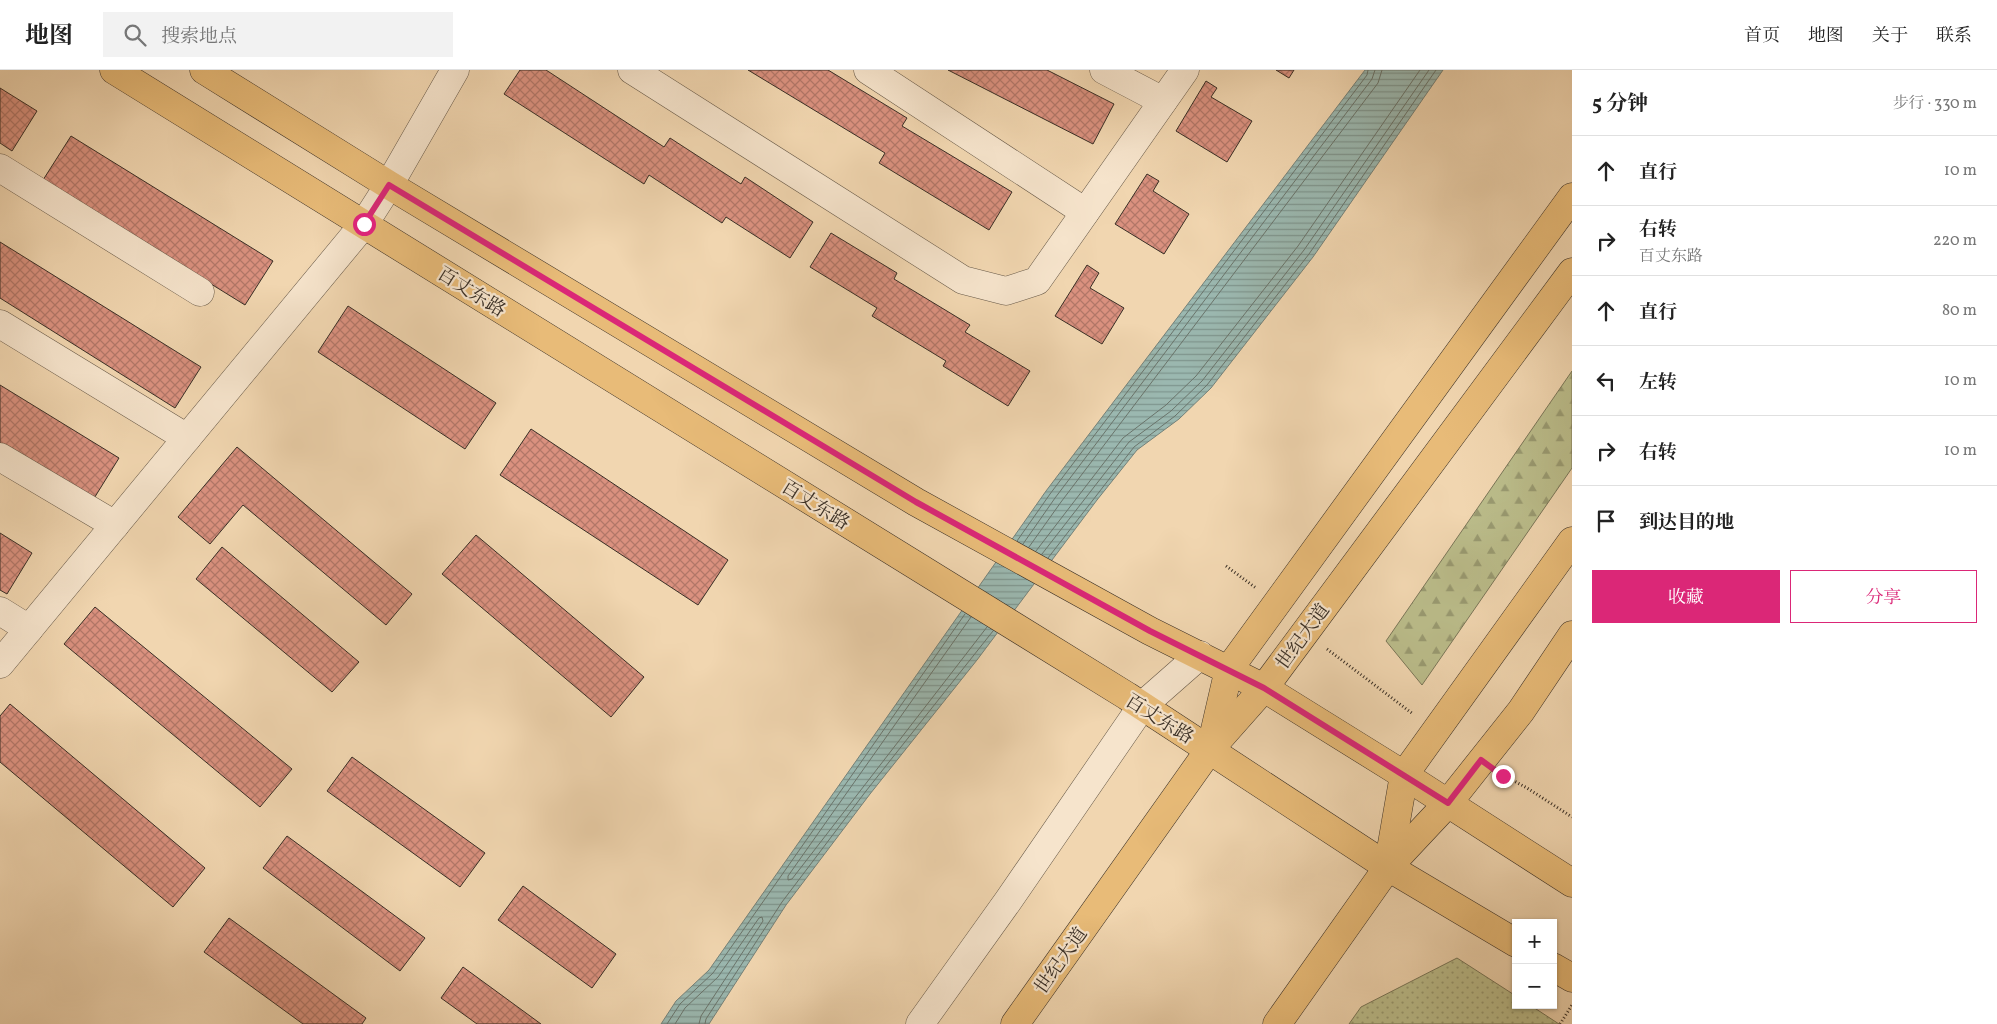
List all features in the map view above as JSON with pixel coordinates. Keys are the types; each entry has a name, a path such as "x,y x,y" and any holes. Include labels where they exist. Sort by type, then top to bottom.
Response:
{"main road":[{"name":"百丈东路","path":"114,70 1112,687 1210,749 1388,867 1512,940"},
{"path":"204,70 389,185 916,502 1150,631 1264,688 1563,877"},
{"path":"1210,749 1229,669 1572,197"},
{"name":"世纪大道","path":"1015,1024 1210,749 1264,688 1572,272"},
{"path":"1388,867 1404,775 1572,541"},
{"path":"1277,1024 1388,867 1448,803 1521,711 1572,635"},
{"path":"1557,969 1572,978"}],"street":[{"path":"0,664 364,224 389,185 455,70"},
{"path":"632,70 963,280 1006,291 1037,281 1185,70"},
{"path":"868,70 1086,212"},
{"path":"1104,70 1163,101"},
{"path":"0,168 200,292"},
{"path":"0,324 186,438"},
{"path":"0,457 115,525"},
{"path":"0,611 29,629"},
{"path":"920,1024 1008,901 1142,706 1200,655"}],"path":[{"path":"1226,566 1277,604"},
{"path":"1305,632 1436,732"},
{"path":"1481,760 1572,817"},
{"path":"1560,1024 1572,1005"}],"green space":[{"path":"1572,371 1572,468 1422,685 1386,641"},
{"path":"1457,958 1512,993 1512,1009 1536,1009 1559,1024 1349,1024 1361,1007"}],"water":[{"path":"1365,70 1443,70 1313,257 1211,388 1179,419 1137,450 1097,500 977,660 870,794 786,905 709,1024 661,1024 676,1001 709,970 1046,491"}],"building":[{"path":"520,70 546,70 664,147 670,138 741,184 745,177 813,222 790,258 726,217 722,223 649,175 644,184 504,94"},
{"path":"748,70 828,70 907,118 902,126 1012,192 989,230 879,163 885,153"},
{"path":"948,70 1047,70 1114,104 1093,144"},
{"path":"1276,70 1294,70 1289,78"},
{"path":"1206,81 1217,88 1211,97 1252,121 1227,162 1176,131"},
{"path":"0,88 37,111 12,151 0,143"},
{"path":"71,136 273,261 245,305 43,180"},
{"path":"1147,174 1159,181 1153,191 1189,214 1164,254 1115,224"},
{"path":"831,233 897,273 894,279 970,325 965,332 1030,371 1008,406 943,366 946,361 872,316 877,308 810,267"},
{"path":"0,242 201,367 175,408 0,298"},
{"path":"1087,265 1099,273 1090,288 1124,308 1102,344 1055,316"},
{"path":"348,306 496,403 465,449 318,352"},
{"path":"0,385 119,458 93,500 0,443"},
{"path":"531,429 728,560 698,605 500,475"},
{"path":"237,447 412,594 386,625 243,505 210,544 178,517"},
{"path":"0,533 32,553 7,594 0,590"},
{"path":"476,535 644,677 611,717 442,574"},
{"path":"222,547 359,662 332,692 196,579"},
{"path":"95,607 292,769 260,807 64,644"},
{"path":"10,704 205,868 173,907 0,762 0,716"},
{"path":"352,757 485,853 460,887 327,791"},
{"path":"287,836 425,938 400,971 263,868"},
{"path":"523,886 616,954 592,988 498,920"},
{"path":"229,918 366,1018 362,1024 303,1024 204,952"},
{"path":"463,967 541,1024 477,1024 441,998"}],"route":[{"path":"364,224 389,185 916,502 1150,631 1264,688 1448,803 1481,760 1503,776"}]}
